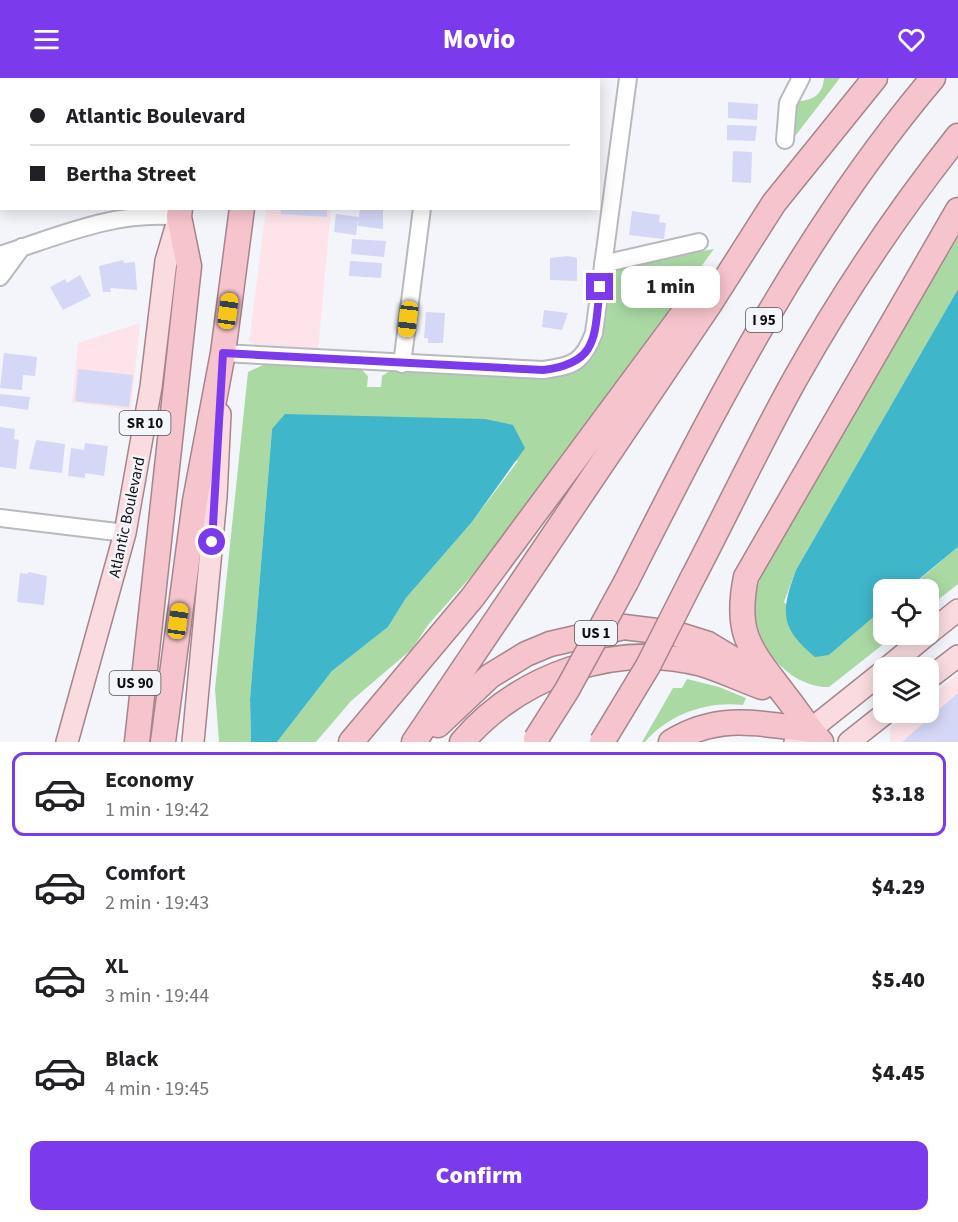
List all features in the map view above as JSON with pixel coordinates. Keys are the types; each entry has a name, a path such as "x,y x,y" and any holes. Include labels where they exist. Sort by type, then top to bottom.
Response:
{"highway":[{"path":"351,742 472,598 713,272 774,203 875,78"},
{"name":"I 95","path":"535,740 567,690 626,582 755,334 838,206 889,133 933,78"},
{"path":"602,742 648,666 793,382 892,224 958,136"},
{"path":"414,742 709,305 774,203"},
{"name":"US 90","path":"163,742 195,501 223,353 242,210"},
{"path":"787,697 750,649 741,602 746,577 958,210"},
{"name":"US 90","path":"123,742 148,625 172,443 189,266 180,213"},
{"path":"137,742 148,625"},
{"name":"US 1","path":"422,742 470,693 508,664 550,644 624,627 673,633 708,644 751,668 787,697 809,738"},
{"path":"462,742 498,708 536,682 601,660 637,657 702,664 787,697"},
{"path":"671,742 698,727 715,723 760,723 809,738"}],"main road":[{"name":"Atlantic Boulevard","path":"67,742 124,533 151,387 166,261 180,213"},
{"path":"193,742 216,497 223,353"},
{"path":"939,625 958,610"},
{"path":"900,657 915,645"},
{"path":"939,671 958,656"},
{"path":"809,738 873,680"},
{"path":"863,738 876,723"}],"street":[{"path":"223,353 543,370 564,367 581,359 594,333 628,78"},
{"path":"785,140 788,103 801,78"},
{"path":"402,364 422,210"},
{"path":"0,255 133,215 180,213"},
{"path":"603,264 699,242"},
{"path":"0,277 22,247"},
{"path":"0,518 124,533"}],"shaded area":[{"path":"266,210 331,210 318,352 257,346 249,341"},
{"path":"140,323 131,410 72,402 78,343"},
{"path":"958,674 958,742 890,742 890,728 897,723 939,723 939,690"}],"green space":[{"path":"824,78 840,78 792,140 797,101 816,96"},
{"path":"958,237 958,289 796,570 784,602 829,655 873,618 873,645 882,645 829,687 816,686 792,675 773,657 765,645 756,620 757,592 765,565"},
{"path":"714,249 482,564 428,625 412,649 351,701 316,742 277,742 332,671 388,627 406,598 472,522 518,461 272,429 250,699 251,742 219,742 215,689 248,372 265,364 361,369 368,376 367,387 381,387 382,376 390,371 543,376 575,372 591,360 599,346 608,294 608,267"},
{"path":"958,547 958,584 939,599 939,579 920,579"},
{"path":"687,679 719,687 746,698 743,705 716,705 677,717 642,742 673,688 682,688"}],"water":[{"path":"958,289 958,547 919,579 873,579 873,618 829,655 815,657 795,637 786,618 788,597 796,570"},
{"path":"285,414 485,419 513,425 525,448 472,522 406,598 388,627 332,671 277,742 251,742 250,699 272,429"}],"building":[{"path":"728,102 758,104 757,120 728,118"},
{"path":"727,125 757,126 755,141 727,140"},
{"path":"733,151 752,152 751,183 732,182"},
{"path":"281,210 327,210 327,217 281,214"},
{"path":"360,210 383,210 383,229 358,226 358,219 356,235 334,232 336,214 359,217"},
{"path":"632,211 660,215 659,222 666,223 664,239 629,235"},
{"path":"352,239 386,241 384,257 351,254"},
{"path":"568,256 577,258 577,281 550,280 550,258"},
{"path":"123,260 124,263 135,262 137,290 110,288 111,292 103,292 99,266"},
{"path":"350,261 382,263 381,278 349,276"},
{"path":"80,275 91,296 63,310 50,287 65,279 67,283"},
{"path":"544,310 568,313 562,330 542,327"},
{"path":"426,312 445,313 443,343 428,343 428,338 424,338"},
{"path":"4,353 37,357 35,376 23,375 22,390 0,388"},
{"path":"78,369 133,375 129,407 75,401"},
{"path":"0,394 30,397 28,410 0,406"},
{"path":"0,427 15,429 14,439 19,440 16,469 0,467"},
{"path":"36,440 65,444 62,473 29,469"},
{"path":"85,443 108,446 104,476 85,473 85,478 68,476 71,448 84,450"},
{"path":"28,572 47,576 44,605 17,602 20,573 28,574"},
{"path":"958,693 958,742 902,742 924,723 939,723 939,710"}],"route":[{"path":"212,542 223,353 543,370 564,367 581,359 588,349 594,333 600,287"}]}
